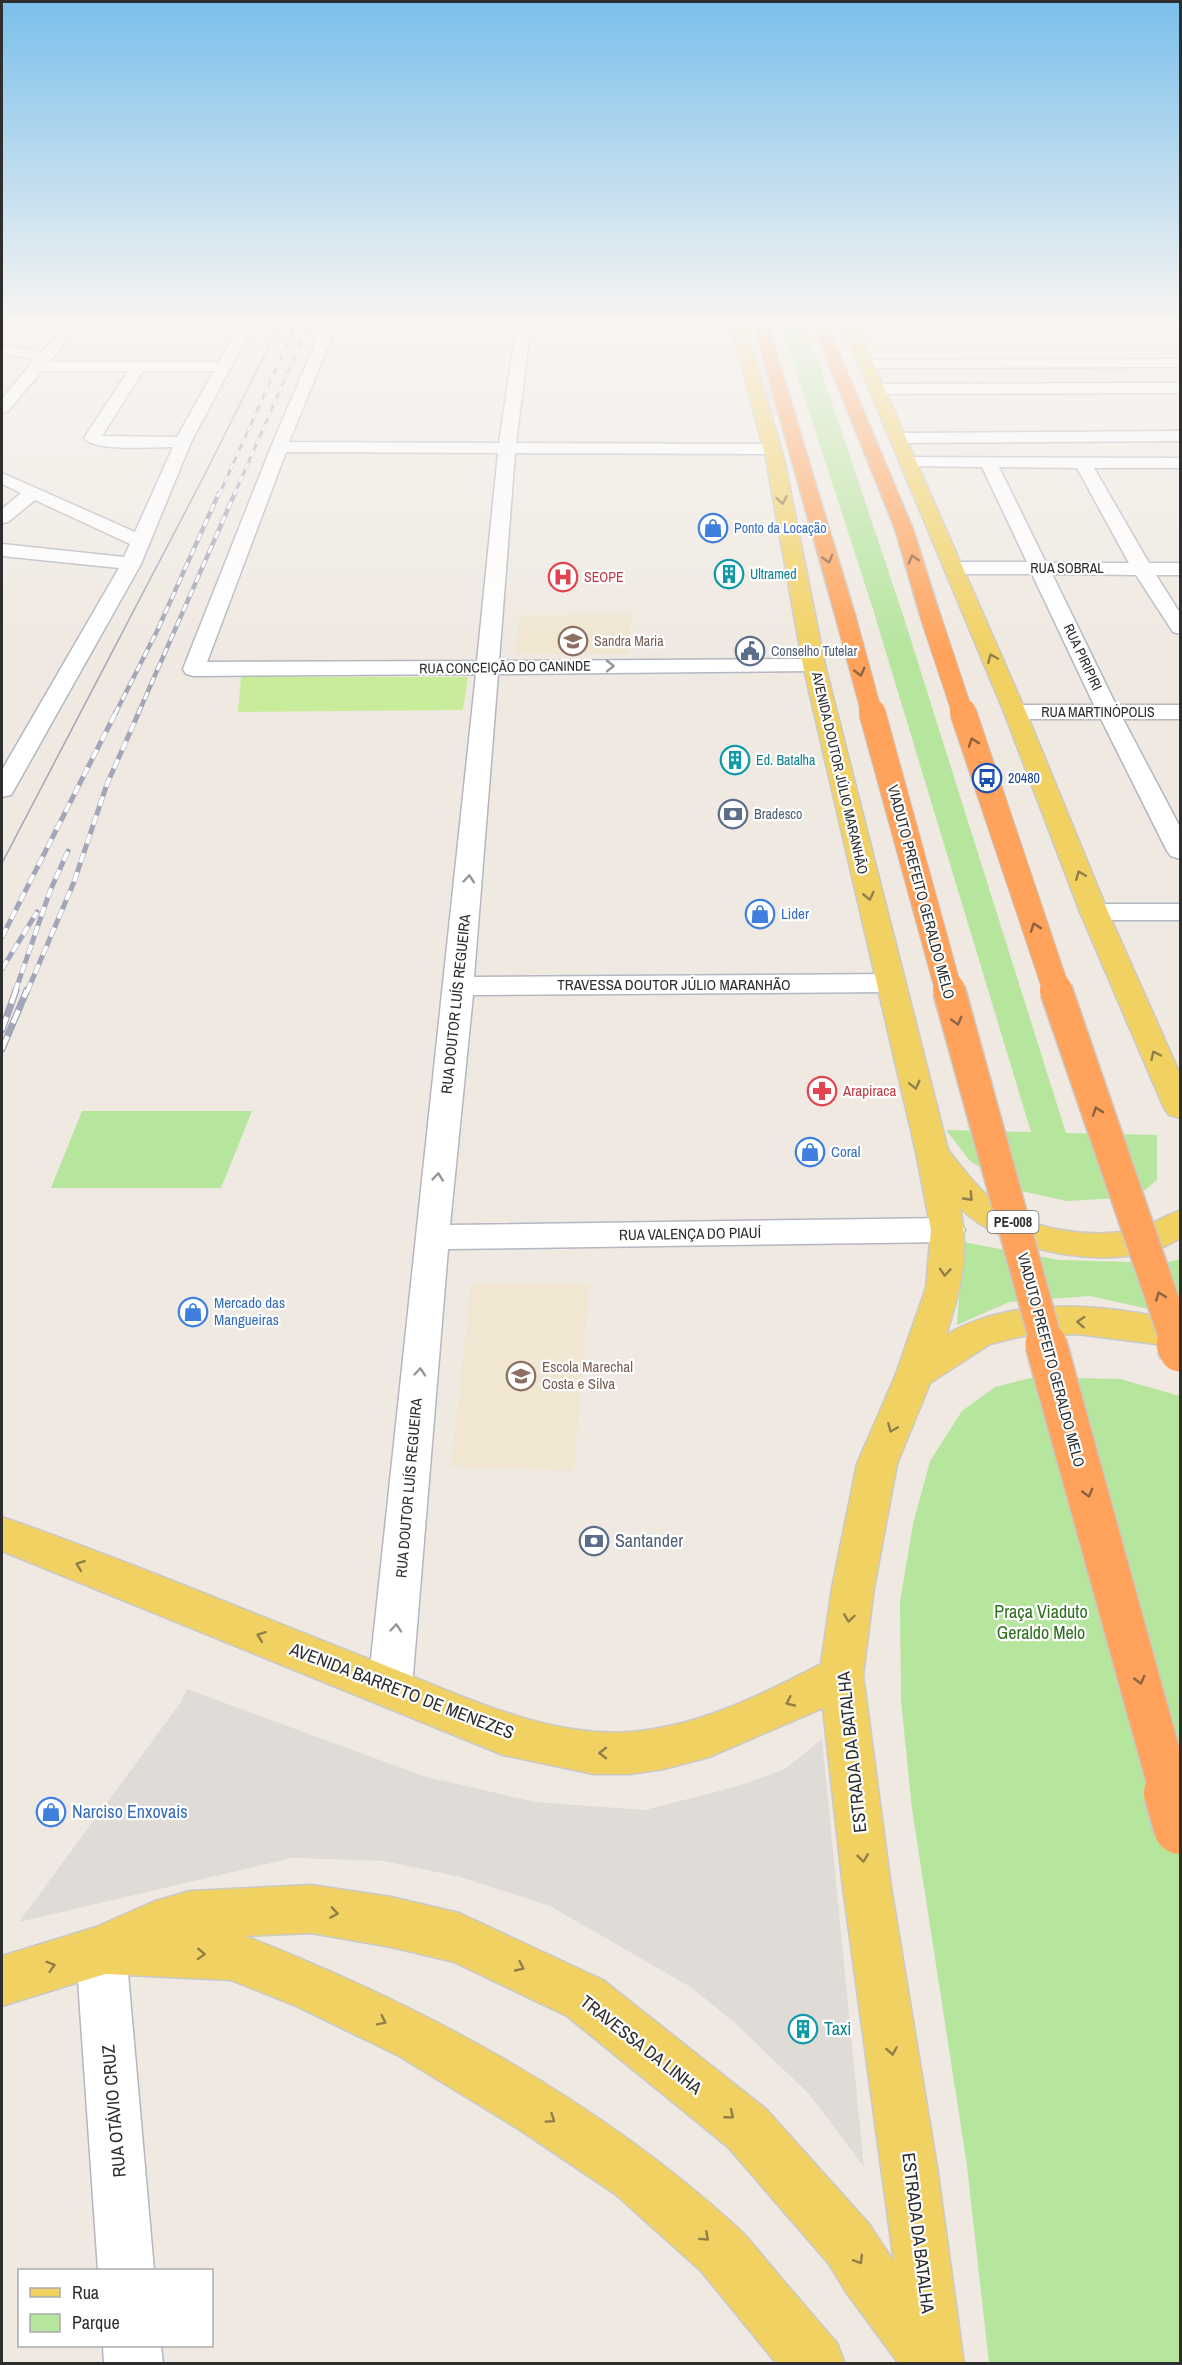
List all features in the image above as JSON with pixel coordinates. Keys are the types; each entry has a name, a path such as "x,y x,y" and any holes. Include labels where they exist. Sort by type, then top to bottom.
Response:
{"highway":[{"name":"VIADUTO PREFEITO GERALDO MELO","path":"792,432 1180,1828"},
{"path":"864,432 904,529 930,615 1180,1351"}],"main road":[{"name":"AVENIDA DOUTOR JÚLIO MARANHÃO","path":"768,432 814,665 932,1152"},
{"path":"897,432 1015,712 1094,912 1180,1108"},
{"path":"932,1152 970,1200 996,1220 1031,1235 1062,1242 1112,1243 1158,1236 1180,1222"},
{"name":"ESTRADA DA BATALHA","path":"932,1152 948,1230 944,1288 915,1374 877,1464 853,1588 841,1675 867,1887 910,2167 935,2363"},
{"path":"915,1374 977,1335 1017,1322 1060,1321 1147,1327 1180,1334"},
{"name":"AVENIDA BARRETO DE MENEZES","path":"2,1534 503,1734 594,1753 630,1753 664,1748 709,1736 788,1703 841,1675"},
{"name":"TRAVESSA DA LINHA","path":"2,1981 101,1951 155,1926 190,1916 258,1910 310,1909 392,1922 459,1938 585,1998 747,2128 849,2244 866,2272 935,2363"},
{"name":"TRAVESSA DA LINHA","path":"101,1951 231,1955 309,1986 417,2038 536,2109 634,2175 721,2251 816,2364"}],"street":[{"path":"96,432 92,438 100,441 183,442"},
{"path":"2,790 130,564 188,432"},
{"path":"285,432 279,447 773,449"},
{"name":"RUA DOUTOR LUÍS REGUEIRA","path":"390,1687 432,1237 459,986 509,432"},
{"path":"898,438 1180,435"},
{"name":"RUA CONCEIÇÃO DO CANINDE","path":"279,447 193,668 196,670 814,665"},
{"path":"908,462 1174,463 1180,479"},
{"name":"RUA PIRIPIRI","path":"987,462 1041,569 1108,711 1180,851"},
{"path":"1083,463 1142,568 1180,628"},
{"path":"2,478 139,541"},
{"path":"2,518 32,493"},
{"path":"2,550 130,564"},
{"name":"RUA SOBRAL","path":"954,568 1180,568"},
{"name":"RUA MARTINÓPOLIS","path":"1015,712 1180,712"},
{"path":"1094,912 1180,912"},
{"name":"TRAVESSA DOUTOR JÚLIO MARANHÃO","path":"459,986 890,983"},
{"name":"RUA VALENÇA DO PIAUÍ","path":"432,1237 948,1230"},
{"name":"RUA OTÁVIO CRUZ","path":"101,1951 126,2269"},
{"path":"132,2347 134,2364"}],"shaded area":[{"name":"Sandra Maria","path":"631,614 629,654 515,654 520,615"},
{"name":"Escola Marechal Costa e Silva","path":"471,1283 589,1284 574,1471 451,1467"},
{"path":"187,1689 426,1777 536,1802 645,1810 738,1786 785,1769 822,1739 864,2167 809,2094 734,2022 692,1988 550,1906 460,1877 384,1861 292,1858 19,1922 181,1702"}],"green space":[{"path":"816,432 842,432 903,615 1066,1133 1157,1135 1157,1180 1136,1197 1067,1201 1017,1190 970,1161 946,1130 1031,1132 872,606"},
{"path":"241,677 468,677 463,710 238,712"},
{"path":"82,1111 252,1111 221,1188 51,1188"},
{"path":"963,1242 1059,1260 1165,1263 1180,1259 1180,1316 1090,1296 1009,1302 957,1325"},
{"name":"Praça Viaduto Geraldo Melo","path":"1034,1377 1120,1379 1180,1396 1180,2363 989,2363 967,2166 912,1809 901,1700 900,1602 913,1524 930,1461 962,1411 995,1387"}],"tram line":[{"path":"2,863 226,432"}],"railway":[{"path":"219,495 247,432"},
{"path":"234,495 262,432"},
{"path":"115,714 157,631 219,493"},
{"path":"138,714 235,493"},
{"path":"2,937 116,712"},
{"path":"27,992 74,882 107,784 139,712"},
{"path":"15,992 50,891 68,851"},
{"path":"2,969 37,912"},
{"path":"2,1030 16,990"},
{"path":"2,1049 27,990"}],"place":[{"name":"Ponto da Locação","path":"713,528"},
{"name":"Ultramed","path":"729,574"},
{"name":"SEOPE","path":"563,577"},
{"name":"Sandra Maria","path":"573,641"},
{"name":"Conselho Tutelar","path":"750,651"},
{"name":"Ed. Batalha","path":"735,760"},
{"name":"20480","path":"987,778"},
{"name":"Bradesco","path":"733,814"},
{"name":"Lider","path":"760,914"},
{"name":"Arapiraca","path":"822,1091"},
{"name":"Coral","path":"810,1152"},
{"name":"Mercado das Mangueiras","path":"193,1312"},
{"name":"Escola Marechal Costa e Silva","path":"521,1376"},
{"name":"Santander","path":"594,1541"},
{"name":"Narciso Enxovais","path":"51,1812"},
{"name":"Taxi","path":"803,2029"}]}
